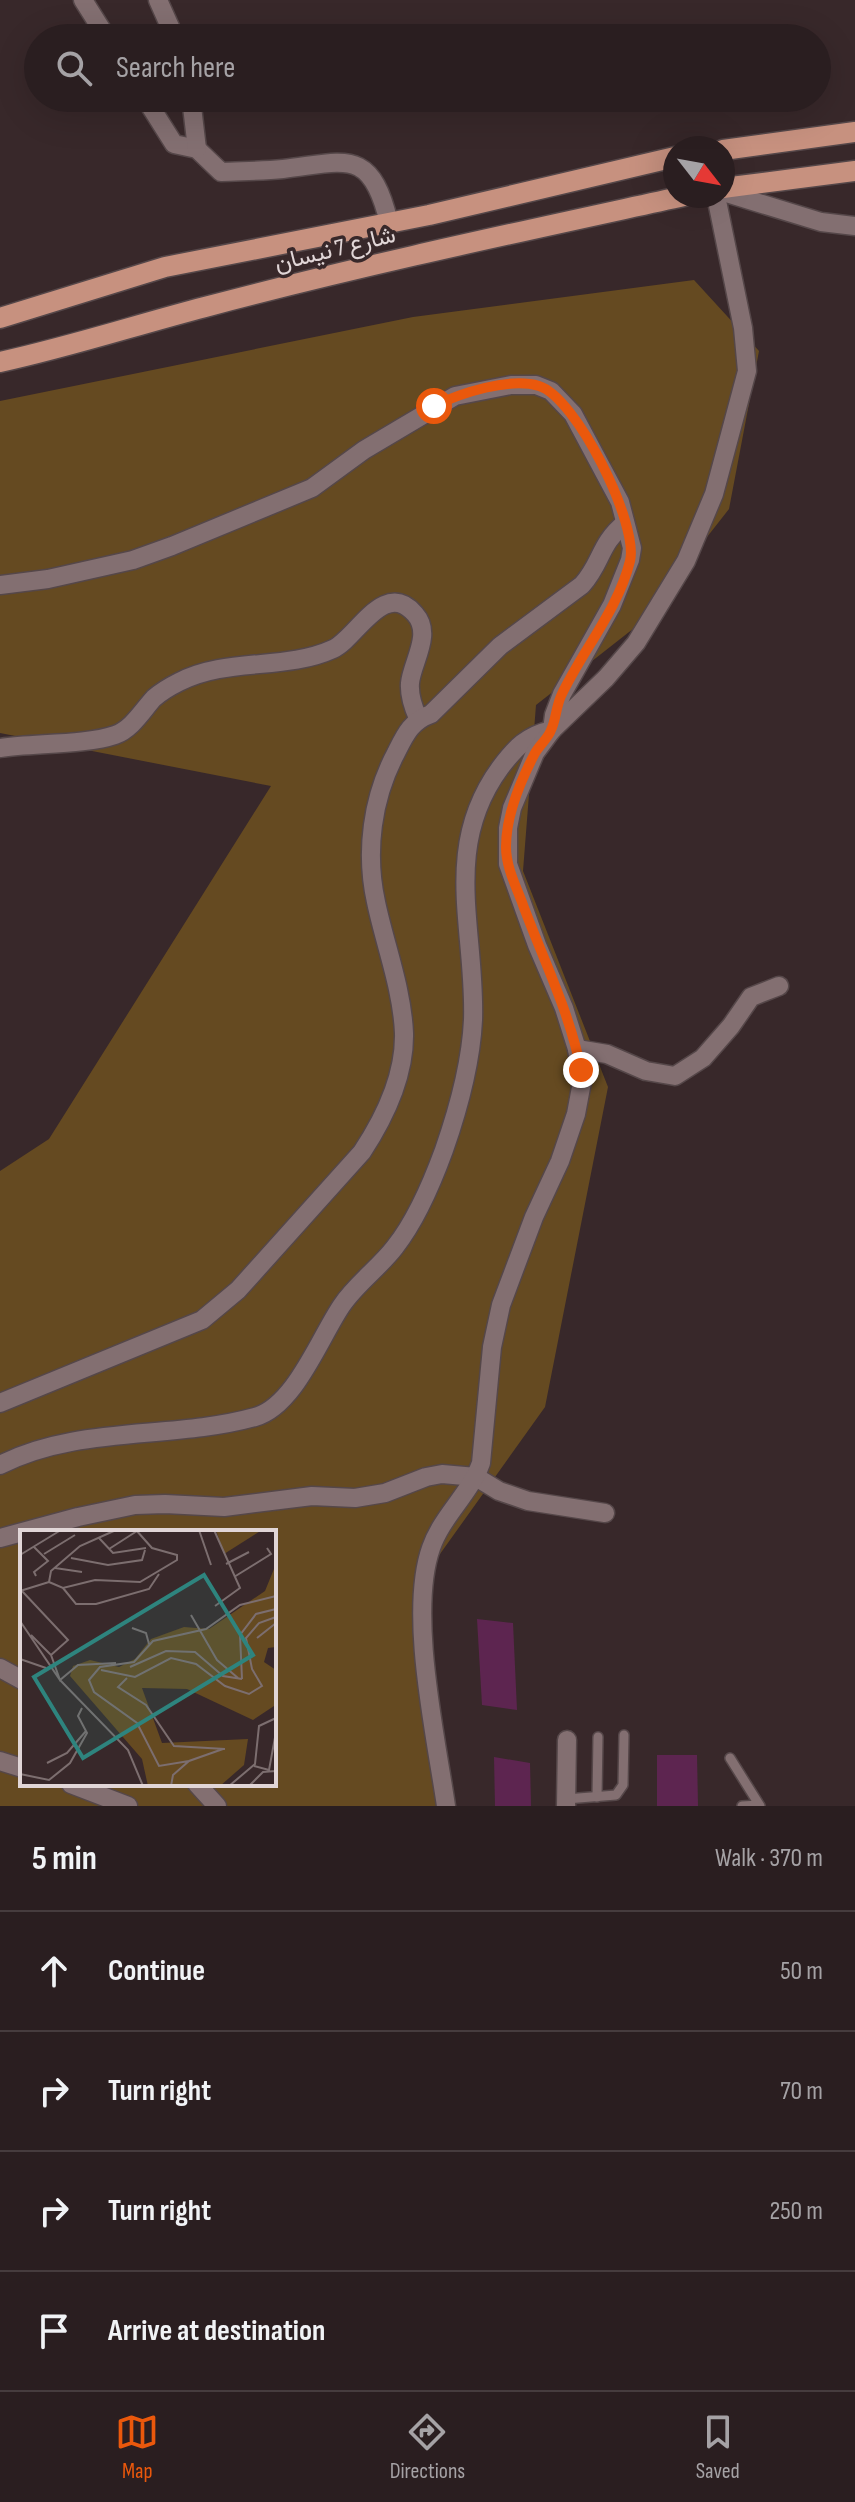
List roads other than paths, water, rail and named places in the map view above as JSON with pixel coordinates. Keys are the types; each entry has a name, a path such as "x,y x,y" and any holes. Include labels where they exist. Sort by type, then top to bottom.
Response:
{"main road":[{"path":"735,148 855,132"},
{"name":"شارع 7 نيسان","path":"0,318 165,267 389,223 663,160"},
{"path":"735,188 855,171"},
{"name":"شارع 7 نيسان","path":"0,362 67,348 204,307 663,201"}],"street":[{"path":"83,0 98,24"},
{"path":"158,0 169,24"},
{"path":"154,112 174,144 197,149 221,172 349,161 368,174 384,201 389,223"},
{"path":"193,112 197,149"},
{"path":"735,194 821,222 855,226"},
{"path":"446,1806 428,1679 422,1618 423,1586 431,1547 440,1527 476,1477 484,1443 494,1331 534,1217 560,1161 576,1114 582,1082 577,1049 564,1008 513,877 506,849 508,828 535,753 552,730 636,643 686,561 714,494 747,371 743,328 718,208"},
{"path":"0,585 48,579 133,560 224,526 312,488 364,450 455,396 511,385 536,385 551,391 573,414 614,489 631,537 630,560 612,605 562,694 552,730"},
{"path":"0,1403 183,1328 216,1310 246,1282 337,1181 377,1129 397,1080 404,1036 398,991 371,873 375,807 380,786 408,730 418,718 431,714 500,646 582,585 590,576 604,544 625,523"},
{"path":"0,748 115,735 134,722 155,697 180,681 215,669 326,652 346,640 378,607 390,604 404,605 421,621 420,649 410,679 410,693 418,718"},
{"path":"0,1465 37,1450 79,1441 257,1417 277,1405 316,1354 347,1297 394,1249 406,1232 441,1159 469,1060 473,993 464,891 470,831 478,804 507,759 522,741 552,730"},
{"path":"577,1049 607,1054 646,1071 675,1076 703,1058 751,997 779,986"},
{"path":"30,1530 135,1505 224,1507 312,1496 355,1498 385,1493 442,1474 476,1477 512,1496 605,1513"},
{"path":"0,1538 20,1533"},
{"path":"0,1668 20,1679"},
{"path":"566,1802 567,1740"},
{"path":"0,1761 20,1767"},
{"path":"76,1786 128,1806"},
{"path":"199,1786 217,1806"}],"lane":[{"path":"566,1802 616,1795 623,1785 624,1735"},
{"path":"597,1797 598,1737"},
{"path":"730,1758 759,1806"},
{"path":"742,1806 759,1806"}]}
